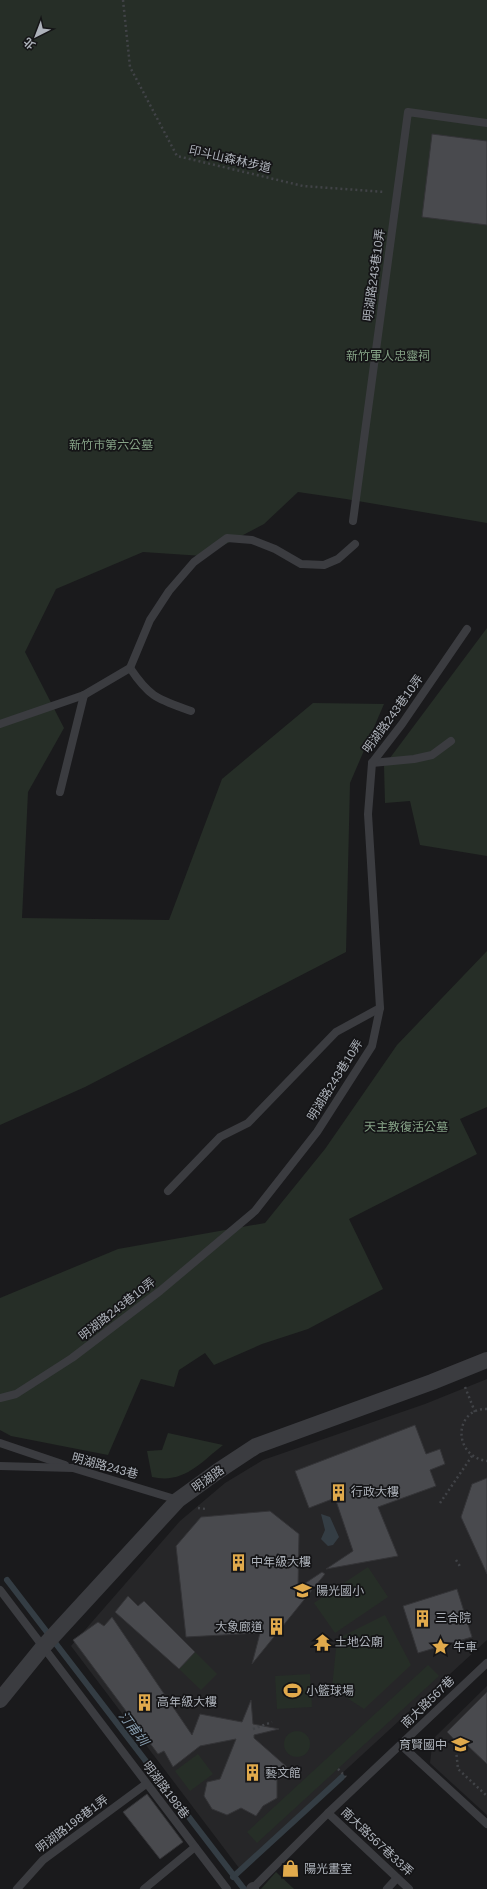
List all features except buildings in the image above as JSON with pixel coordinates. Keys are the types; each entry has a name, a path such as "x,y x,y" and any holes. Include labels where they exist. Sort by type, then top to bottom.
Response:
{"street":[{"name":"明湖路","path":"2,1694 43,1647 178,1500 218,1471 256,1446 487,1360"}],"lane":[{"name":"明湖路243巷10弄","path":"353,521 408,112 487,123"},
{"path":"0,724 84,696 130,668 150,620 169,591 194,562 227,538 252,540 275,549 301,564 324,565 338,559 355,544"},
{"name":"明湖路243巷10弄","path":"0,1398 16,1394 72,1358 160,1291 256,1211 317,1132 372,1046 380,1008 368,814 372,763 402,724 467,629"},
{"path":"130,668 143,687 158,699 191,711"},
{"path":"60,792 84,696"},
{"path":"372,763 414,759 432,755 450,740"},
{"path":"168,1191 220,1137 248,1123 336,1032 380,1008"},
{"path":"0,1443 73,1468"},
{"name":"明湖路243巷","path":"0,1466 73,1468 178,1500"},
{"name":"明湖路198巷","path":"0,1590 227,1889"},
{"name":"南大路567巷","path":"487,1663 401,1745 487,1824"},
{"name":"南大路567巷33弄","path":"253,1889 328,1813 401,1745"},
{"name":"明湖路198巷1弄","path":"17,1889 43,1860 146,1784"},
{"name":"南大路567巷33弄","path":"328,1813 409,1889"},
{"path":"144,1889 195,1847"},
{"path":"387,1889 397,1878"}],"path":[{"name":"印斗山森林步道","path":"123,0 130,66 176,156 303,186 397,193"},
{"path":"457,1372 475,1412"},
{"path":"487,1409 475,1412 468,1417 463,1425 461,1434 462,1443 472,1456 487,1461"},
{"path":"440,1503 472,1456"},
{"path":"456,1560 461,1568"},
{"path":"254,1729 272,1722"},
{"path":"455,1740 458,1769 487,1796"},
{"path":"338,1769 343,1773"}],"shaded area":[{"name":"陽光國小","path":"487,1379 487,1640 239,1868 71,1646 180,1521 225,1483 263,1460 425,1404"},
{"path":"321,1514 330,1517 339,1537 333,1545 328,1546 321,1539 325,1530"},
{"name":"育賢國中","path":"487,1686 487,1815 430,1763 433,1739"}],"green space":[{"path":"0,0 487,0 487,523 298,492 264,524 203,556 143,552 56,589 25,652 64,728 28,792 22,918 169,920 222,779 313,703 384,704 350,783 346,952 85,1087 0,1125"},
{"path":"487,628 487,856 420,845 410,801 385,803 384,766"},
{"name":"天主教復活公墓","path":"487,951 487,1107 460,1119 477,1154 349,1219 383,1289 308,1329 262,1344 214,1365 205,1353 179,1370 174,1387 141,1379 108,1455 11,1436 0,1430 0,1298 118,1249 265,1223 325,1149 397,1045"},
{"path":"168,1433 223,1445 199,1465 182,1475 163,1478 152,1477 147,1451 162,1450"},
{"path":"368,1567 388,1597 335,1633 314,1603"},
{"path":"385,1615 411,1665 364,1709 332,1688 337,1639"},
{"path":"195,1652 217,1674 201,1690 179,1669"},
{"path":"428,1665 439,1676 257,1843 247,1832"},
{"name":"小籃球場","path":"310,1674 312,1707 277,1709 275,1676"},
{"path":"297,1731 306,1735 310,1744 306,1753 297,1757 288,1753 284,1744 288,1735"},
{"path":"198,1754 213,1774 190,1791 175,1771"},
{"path":"276,1872 294,1889 261,1889"}],"waterway":[{"name":"汀甫圳","path":"7,1580 244,1889"},
{"path":"233,1877 342,1777"}],"place":[{"name":"行政大樓","path":"338,1492"},
{"name":"中年級大樓","path":"238,1562"},
{"name":"陽光國小","path":"303,1591"},
{"name":"三合院","path":"422,1618"},
{"name":"大象廊道","path":"276,1627"},
{"name":"土地公廟","path":"322,1642"},
{"name":"牛車","path":"440,1647"},
{"name":"小籃球場","path":"293,1691"},
{"name":"高年級大樓","path":"144,1702"},
{"name":"育賢國中","path":"460,1745"},
{"name":"藝文館","path":"252,1773"},
{"name":"陽光畫室","path":"291,1869"}],"park label":[{"name":"新竹軍人忠靈祠","path":"388,356"},
{"name":"新竹市第六公墓","path":"111,445"}]}
